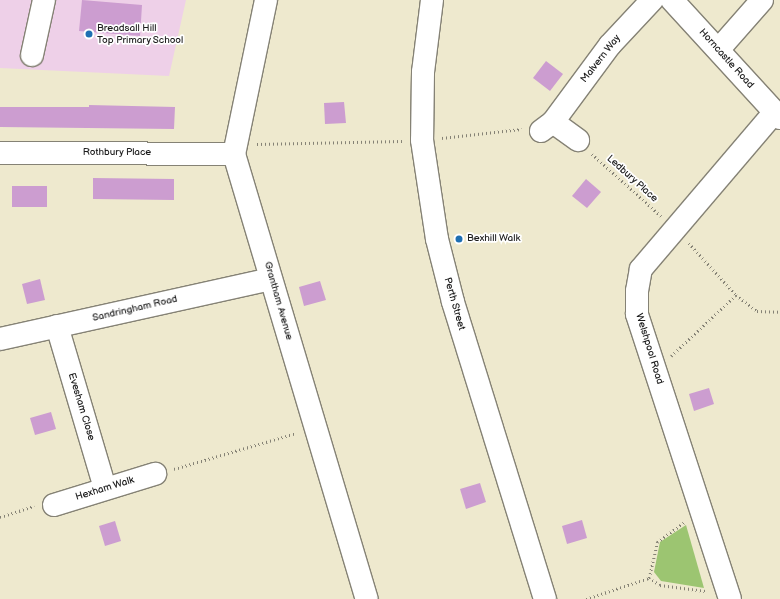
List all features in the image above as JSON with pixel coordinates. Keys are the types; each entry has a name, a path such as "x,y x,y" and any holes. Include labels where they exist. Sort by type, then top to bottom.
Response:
{"street":[{"path":"32,55 44,0"},
{"name":"Grantham Avenue","path":"266,0 235,149 270,279 367,599"},
{"name":"Perth Street","path":"432,0 423,72 422,140 437,239 453,302 545,599"},
{"name":"Malvern Way","path":"547,127 610,45 652,0"},
{"name":"Horncastle Road","path":"672,0 719,49 777,116"},
{"path":"719,49 762,0"},
{"name":"Welshpool Road","path":"728,596 637,314 637,291 641,269 675,228 777,116"},
{"path":"547,127 578,140"},
{"name":"Rothbury Place","path":"0,153 235,149"},
{"name":"Sandringham Road","path":"0,339 270,279"},
{"name":"Evesham Close","path":"57,326 105,488"},
{"name":"Hexham Walk","path":"54,505 105,488 155,474"}],"path":[{"path":"235,149 422,140 547,127"},
{"name":"Ledbury Place","path":"578,140 675,228 736,295 757,311 780,312"},
{"path":"654,365 665,362 736,295"},
{"path":"155,474 316,427"},
{"path":"0,517 54,499 54,505"},
{"path":"649,578 656,542 700,511"},
{"path":"649,578 660,585 728,596"},
{"path":"586,599 649,578"}],"shaded area":[{"name":"Breadsall Hill Top Primary School","path":"0,0 186,0 169,76 0,68"}],"green space":[{"path":"686,525 704,588 661,581 654,572 660,542"}],"building":[{"path":"82,0 142,5 140,36 79,31"},
{"path":"546,61 563,74 550,91 533,78"},
{"path":"344,102 346,123 325,124 324,103"},
{"path":"89,105 175,107 174,129 0,127 0,107 89,107"},
{"path":"93,178 174,179 174,200 93,199"},
{"path":"586,179 601,192 587,208 572,196"},
{"path":"12,186 47,186 47,207 12,207"},
{"path":"40,279 45,300 27,304 22,284"},
{"path":"320,281 326,300 304,306 299,287"},
{"path":"709,388 714,404 694,411 689,394"},
{"path":"51,412 56,429 35,435 30,418"},
{"path":"480,483 486,502 466,509 460,489"},
{"path":"582,520 587,538 567,544 562,526"},
{"path":"115,521 121,541 105,546 99,526"}],"place":[{"name":"Breadsall Hill Top Primary School","path":"89,34"},
{"name":"Bexhill Walk","path":"459,239"}]}
